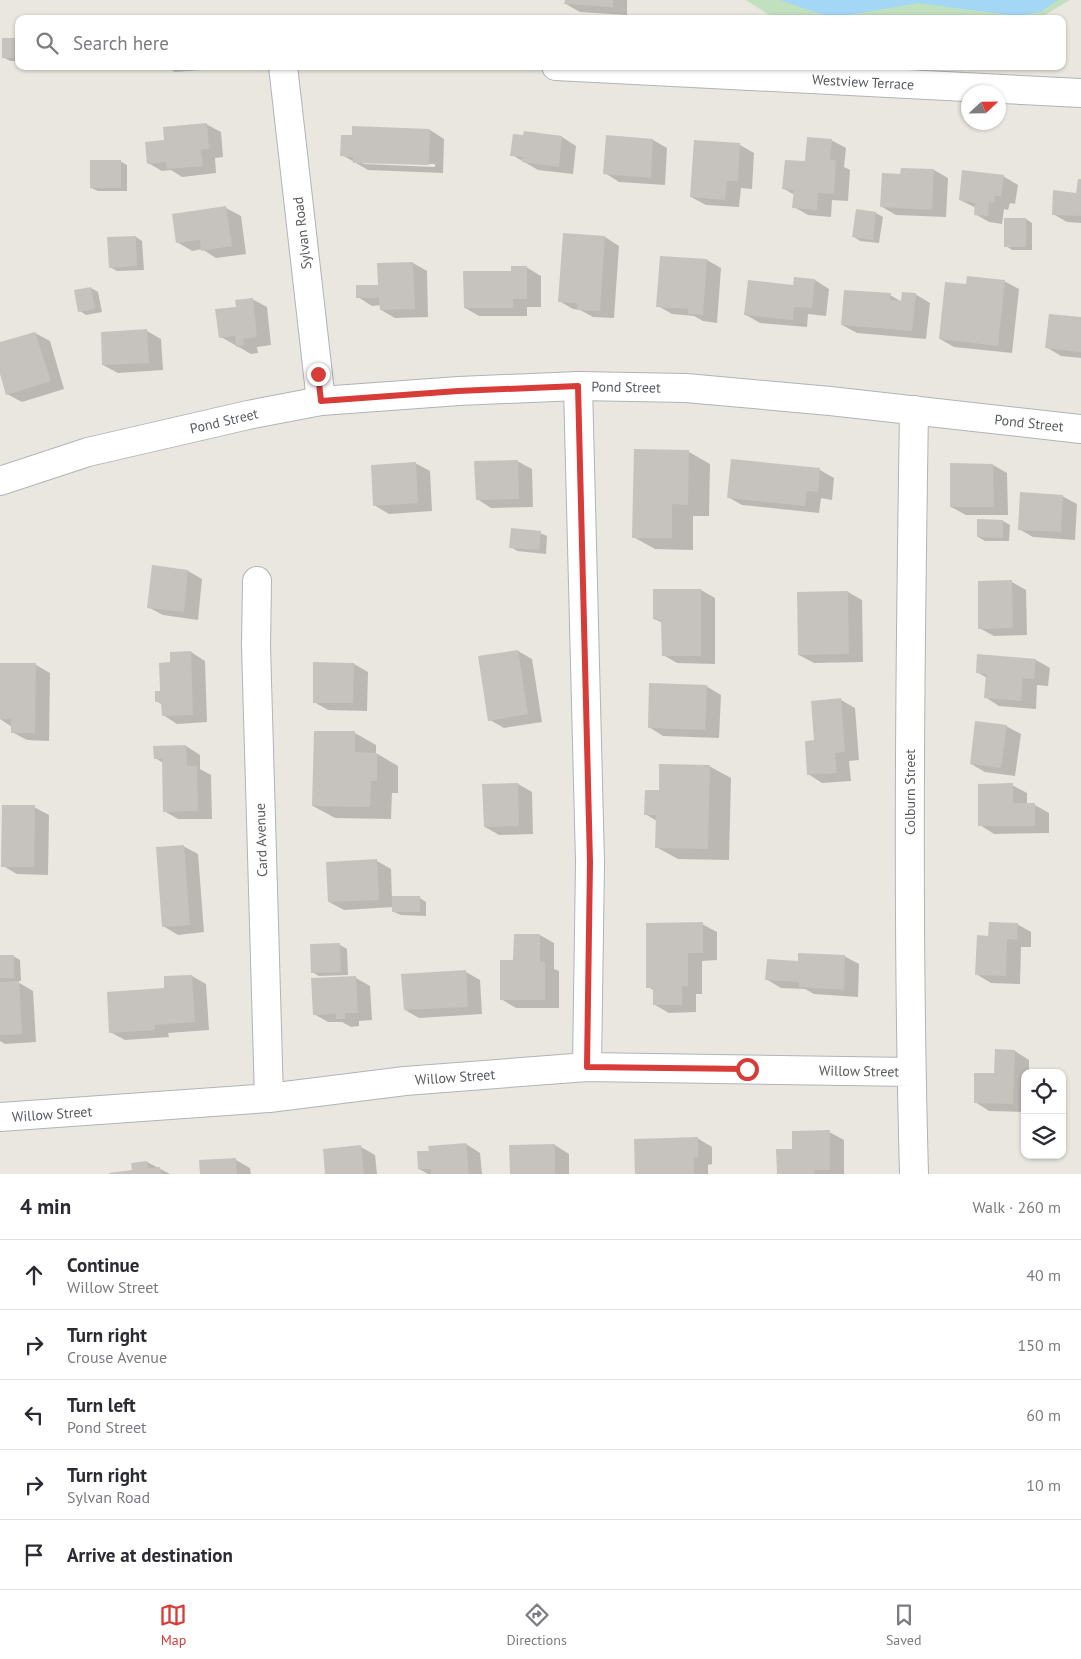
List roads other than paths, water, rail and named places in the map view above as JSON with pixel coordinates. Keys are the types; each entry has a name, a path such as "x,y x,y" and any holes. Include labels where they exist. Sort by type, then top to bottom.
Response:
{"street":[{"name":"Sylvan Road","path":"283,70 321,401"},
{"name":"Westview Terrace","path":"634,70 1081,93"},
{"name":"Pond Street","path":"0,481 88,452 248,415 321,401 449,392 578,386 686,388 830,400 1081,429"},
{"path":"578,386 590,862 587,1067"},
{"name":"Colburn Street","path":"914,410 910,697 911,1072 914,1174"},
{"name":"Card Avenue","path":"257,581 256,646 269,1098"},
{"name":"Willow Street","path":"0,1117 269,1098 405,1081 587,1067 911,1072"}],"water":[{"path":"780,0 1058,0 1040,12 1024,15 918,3 849,15 823,15"}]}
